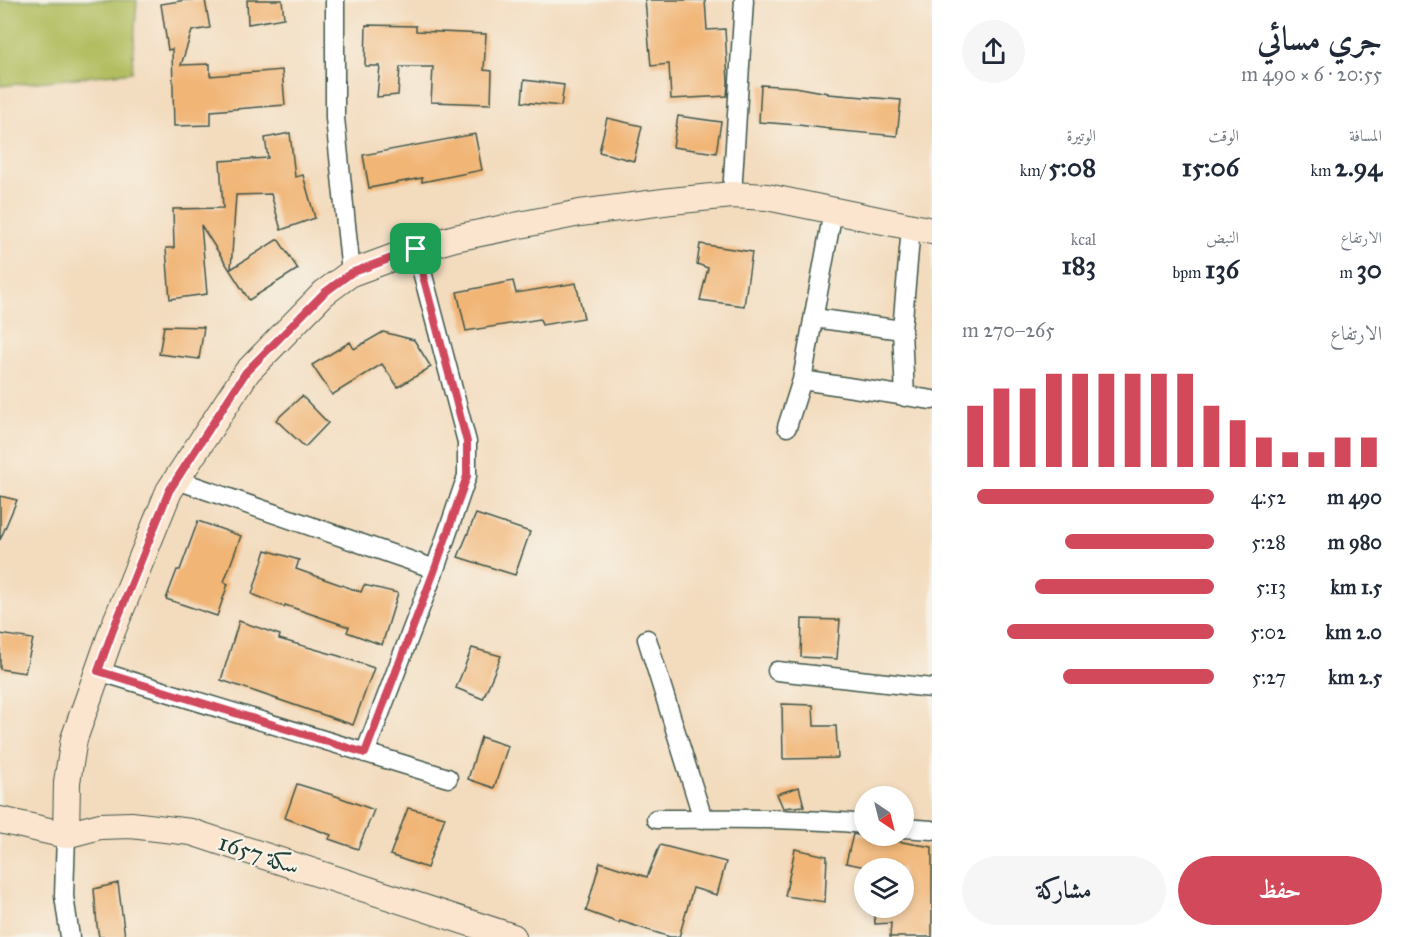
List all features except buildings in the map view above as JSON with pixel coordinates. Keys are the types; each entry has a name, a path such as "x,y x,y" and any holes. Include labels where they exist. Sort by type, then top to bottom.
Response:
{"street":[{"path":"335,0 335,118 351,273"},
{"path":"732,195 744,0"},
{"path":"70,937 64,896 67,782 74,739 113,630 169,491 246,372 324,293 351,273 416,249 455,238 580,213 732,195 767,197 922,229 902,330 905,397"},
{"path":"788,427 802,380 833,211"},
{"path":"365,753 435,569 467,476 467,442 416,249"},
{"path":"814,318 902,330"},
{"path":"802,380 932,400"},
{"path":"177,480 435,569"},
{"path":"647,639 703,819"},
{"path":"98,671 448,778"},
{"path":"777,671 932,688"},
{"path":"656,819 818,820 854,823"},
{"name":"سكة 1657","path":"0,820 66,835 100,826 131,825 191,832 513,937"},
{"path":"914,829 932,830"}],"green space":[{"path":"0,0 137,0 132,72 0,86"}],"route":[{"path":"416,249 467,442 467,476 435,569 365,753 98,671 169,491 246,372 324,293 351,273 416,249"}]}
